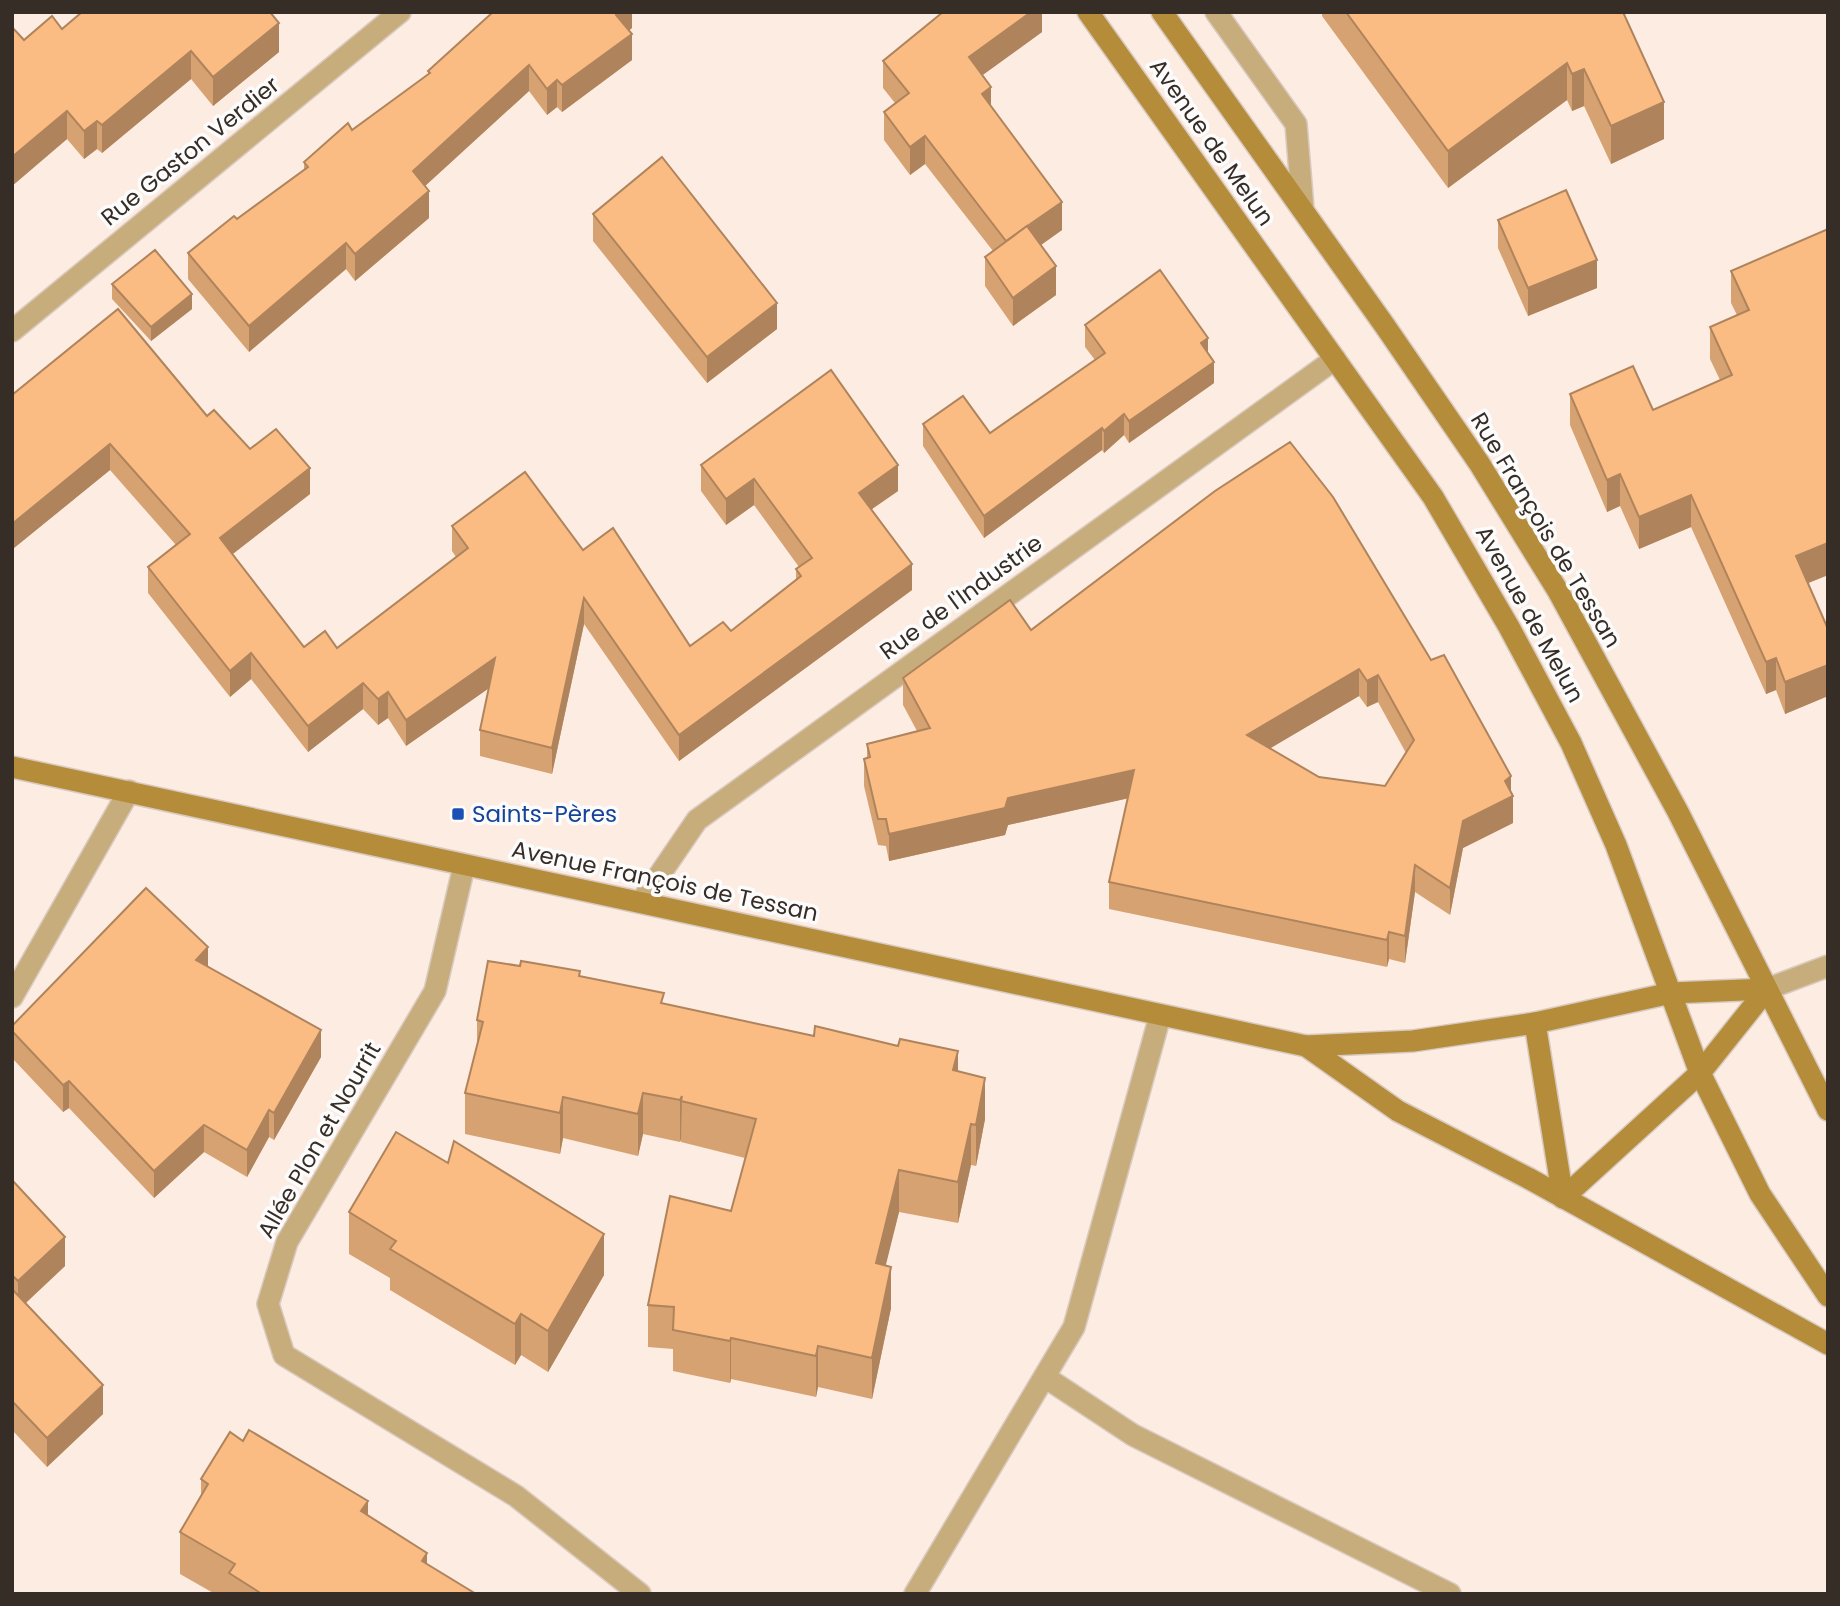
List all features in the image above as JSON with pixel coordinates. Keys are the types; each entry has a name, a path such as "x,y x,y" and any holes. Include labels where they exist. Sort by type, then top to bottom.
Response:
{"street":[{"name":"Rue Gaston Verdier","path":"12,331 400,12"},
{"name":"Avenue de Melun","path":"1088,12 1433,497 1509,627 1571,743 1616,845 1700,1073 1760,1194 1828,1296"},
{"name":"Rue François de Tessan","path":"1162,12 1479,463 1558,591 1678,812 1828,1110"},
{"path":"1216,12 1296,124 1303,209"},
{"name":"Rue de l'Industrie","path":"641,902 697,820 1335,359"},
{"name":"Avenue François de Tessan","path":"12,767 1306,1046"},
{"path":"12,997 130,791"},
{"name":"Allée Plon et Nourrit","path":"464,866 435,990 287,1242 268,1304 284,1355 516,1496 640,1594"},
{"path":"1306,1046 1413,1041 1535,1023 1671,993 1767,989 1828,966"},
{"path":"1563,1198 1700,1073 1767,989"},
{"path":"915,1594 1074,1327 1160,1016"},
{"path":"1535,1023 1563,1198"},
{"path":"1306,1046 1398,1111 1563,1198 1828,1344"},
{"path":"1045,1377 1133,1435 1450,1594"}],"building":[{"path":"82,12 270,12 279,23 213,77 191,51 102,125 97,121 84,131 67,111 12,157 12,27 24,40 52,16 62,29"},
{"path":"493,12 620,12 616,15 632,34 562,85 557,80 547,89 529,65 413,171 429,191 355,254 346,243 249,326 188,253 234,216 237,219 308,167 304,162 348,123 352,130 430,73 428,71"},
{"path":"943,12 1031,12 969,57 991,87 982,94 1062,202 1006,241 925,136 910,147 884,112 909,93 883,61"},
{"path":"1346,12 1623,12 1664,102 1611,126 1584,69 1572,74 1567,63 1448,151"},
{"path":"662,157 777,303 707,357 593,214"},
{"path":"1566,190 1597,260 1528,288 1498,220"},
{"path":"1027,226 1056,266 1013,298 985,257"},
{"path":"1828,229 1828,543 1796,556 1828,629 1828,665 1785,682 1776,658 1766,662 1691,495 1639,517 1620,474 1607,480 1570,394 1633,366 1653,410 1732,375 1710,327 1749,310 1731,271"},
{"path":"155,250 192,294 151,327 112,284"},
{"path":"1160,270 1208,338 1201,343 1214,362 1129,421 1124,414 1104,431 1102,428 984,516 923,424 963,396 990,433 1105,353 1085,325"},
{"path":"118,309 207,416 214,410 250,449 276,429 310,468 220,538 304,647 325,631 337,648 468,548 452,526 525,472 583,550 613,528 690,646 723,622 731,631 801,576 796,569 812,558 754,479 726,499 701,465 831,370 898,465 859,493 912,564 679,735 584,598 552,748 480,730 495,658 406,720 388,692 378,699 363,683 308,726 251,653 230,671 148,567 190,534 110,444 12,524 12,395"},
{"path":"1290,442 1333,497 1431,660 1444,655 1511,776 1505,781 1513,796 1463,821 1450,888 1415,865 1405,936 1389,932 1387,940 1109,882 1134,770 1008,798 1005,808 889,834 886,819 878,819 864,759 870,757 867,744 930,728 903,678 1010,600 1031,630 1215,491","holes":["1359,669 1367,681 1378,675 1414,740 1385,786 1319,777 1247,735"]},
{"path":"146,888 208,947 196,960 321,1030 274,1113 269,1110 247,1150 204,1125 154,1171 69,1081 63,1085 12,1031 12,1026"},
{"path":"488,961 520,966 521,961 580,971 579,976 664,993 661,1003 814,1036 815,1026 898,1046 900,1039 958,1051 953,1070 985,1078 976,1125 971,1124 958,1182 899,1170 876,1263 891,1267 872,1358 818,1346 816,1356 731,1338 730,1341 673,1330 674,1307 648,1305 670,1196 731,1211 756,1119 681,1101 682,1096 680,1100 643,1093 638,1114 563,1097 560,1113 465,1093 483,1022 477,1020"},
{"path":"396,1132 448,1163 454,1141 604,1234 548,1331 521,1314 515,1324 390,1249 396,1241 349,1212"},
{"path":"12,1180 65,1237 18,1281 12,1275"},
{"path":"12,1289 103,1385 47,1438 12,1401"},
{"path":"249,1430 368,1501 361,1511 427,1553 422,1561 476,1594 262,1594 229,1573 235,1564 180,1532 208,1484 201,1479 230,1432 243,1441"}],"place":[{"name":"Saints-Pères","path":"458,814"}]}
